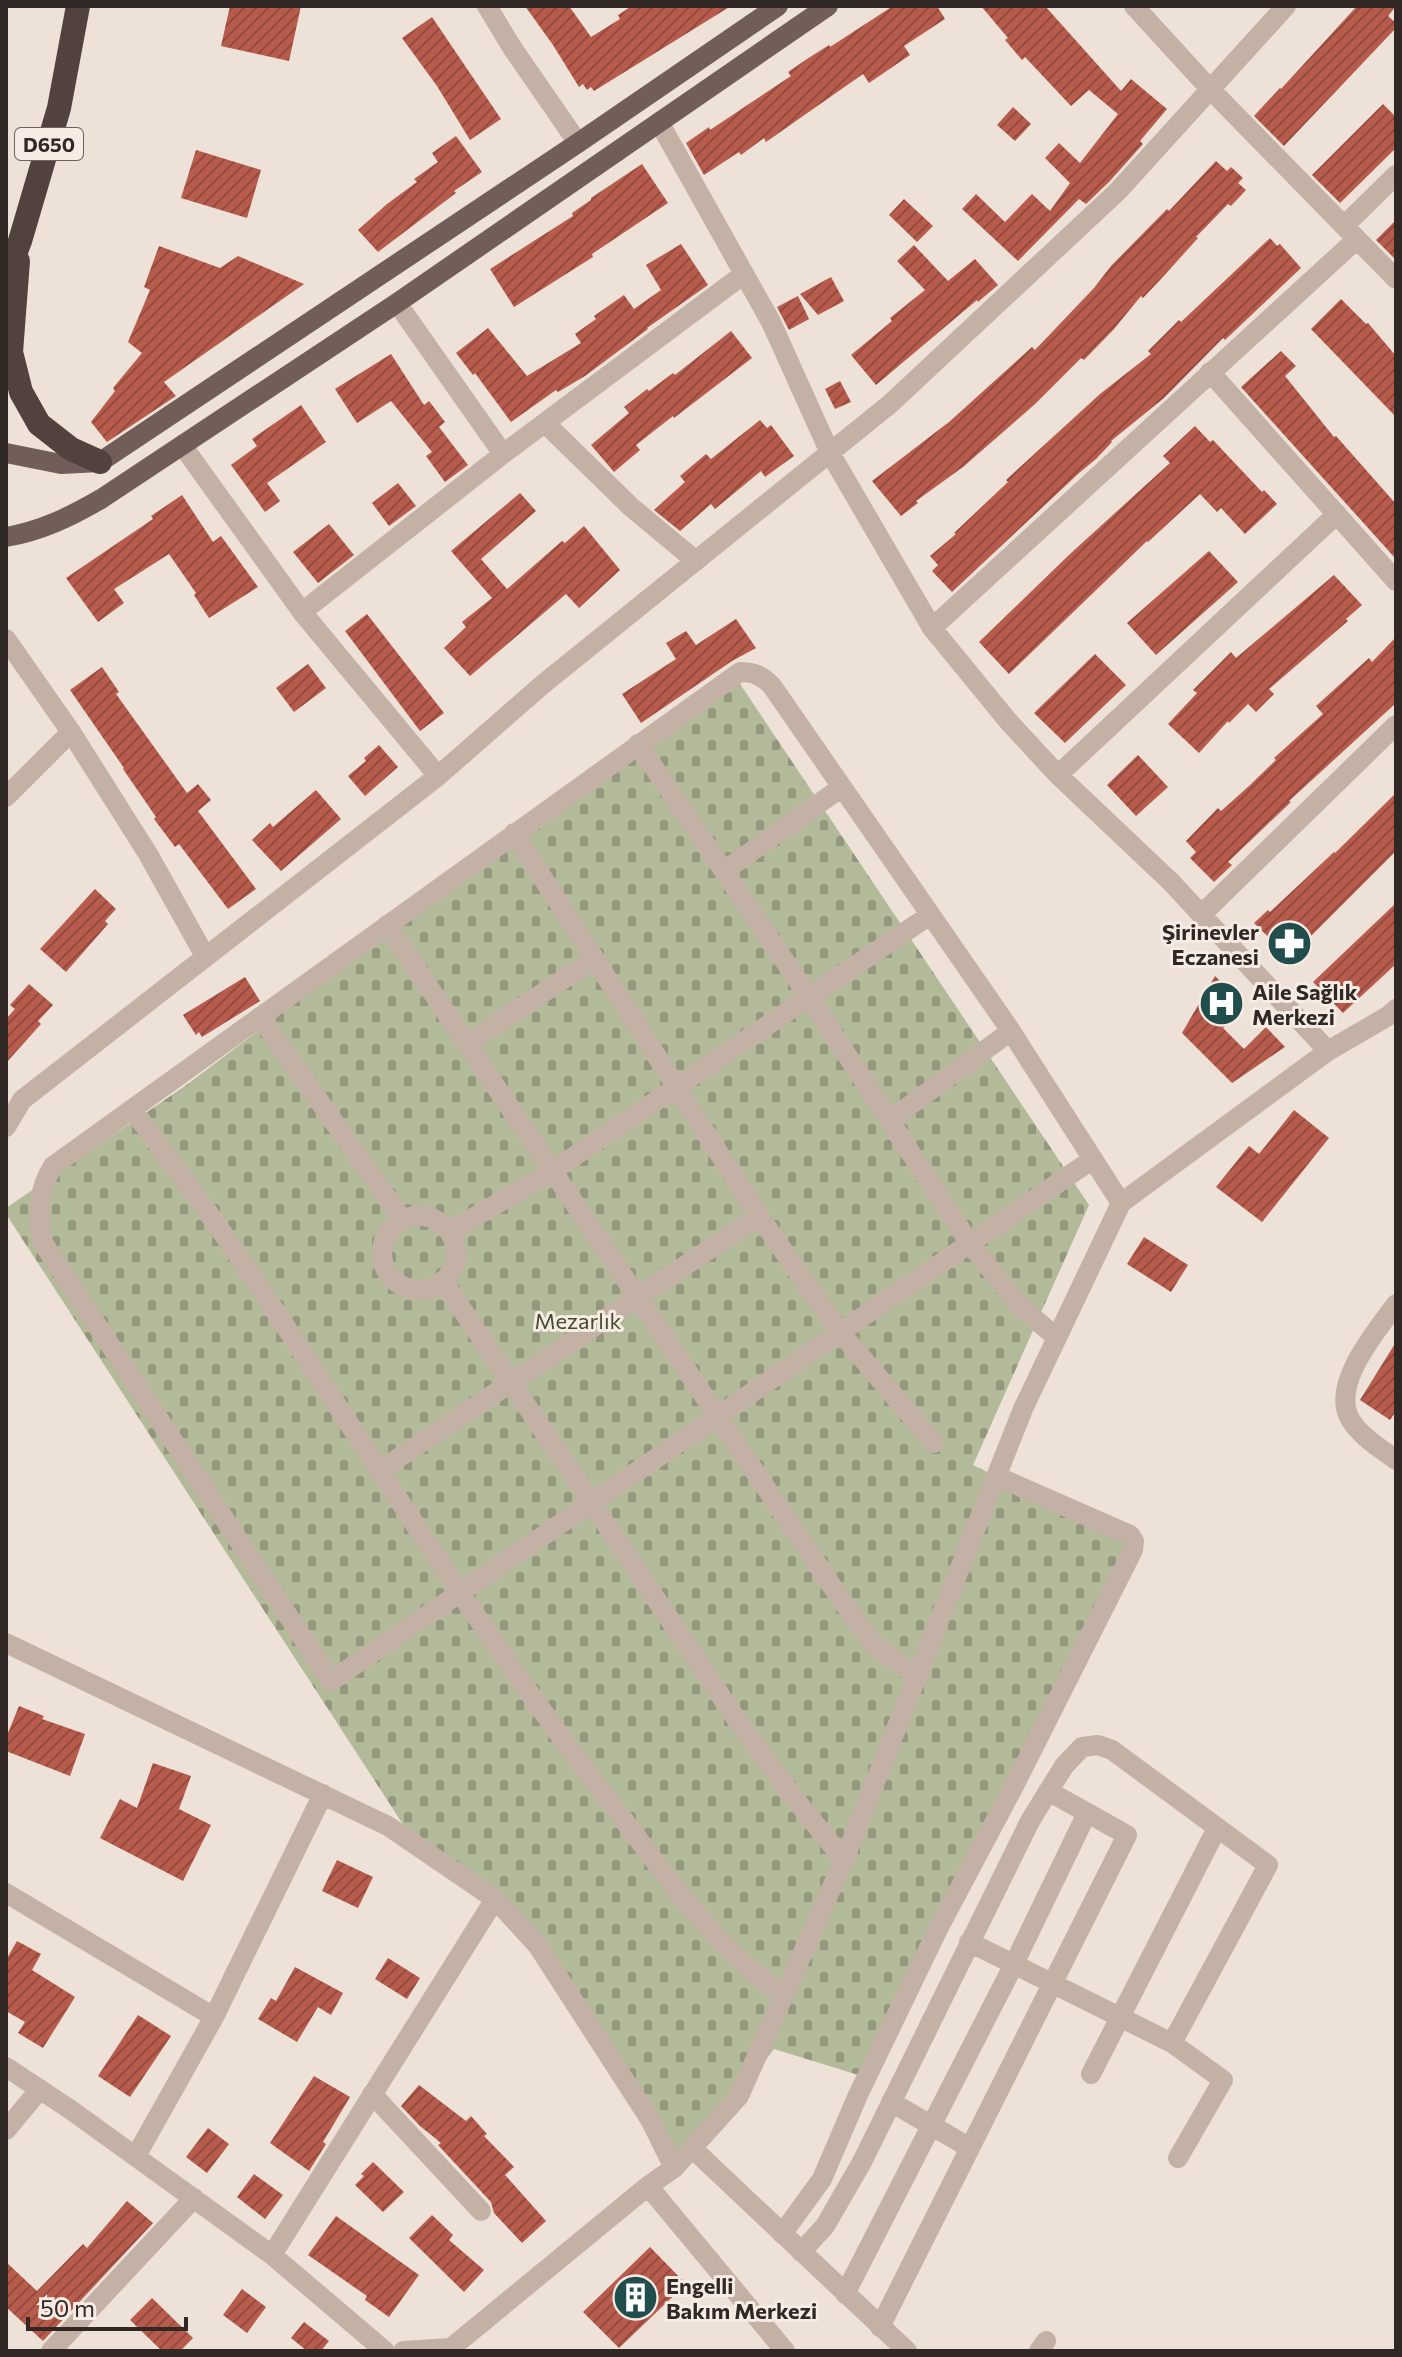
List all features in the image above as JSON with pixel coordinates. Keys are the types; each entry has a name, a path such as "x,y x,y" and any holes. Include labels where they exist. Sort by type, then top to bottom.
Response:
{"highway":[{"name":"D650","path":"6,278 59,108 78,6"},
{"path":"20,241 11,352 21,392 39,424 71,449 100,462"}],"main road":[{"path":"6,453 61,464 100,462 778,6"},
{"path":"6,537 30,533 66,519 101,499 397,303 828,6"}],"street":[{"path":"487,6 578,143"},
{"path":"1134,6 1210,89 1396,279"},
{"path":"6,1127 22,1100 438,776 542,685 890,404 1118,191 1286,6"},
{"path":"659,122 771,322 830,453 932,628 1008,721 1058,775 1171,882 1328,1051"},
{"path":"932,628 1210,372 1350,232 1396,175"},
{"path":"302,612 503,454 744,274"},
{"path":"397,303 503,454"},
{"path":"1210,372 1396,581"},
{"path":"545,423 631,507 696,561"},
{"path":"182,445 302,612 438,776"},
{"path":"1058,775 1337,514"},
{"path":"6,639 71,732 148,854 205,956"},
{"path":"1093,1159 331,1681 43,1243 38,1214 42,1188 53,1166 740,672 766,679 772,686 1011,1031 1093,1159 1121,1203"},
{"path":"1201,915 1396,725"},
{"path":"6,797 71,732"},
{"path":"638,744 809,997 970,1244 1022,1308 1057,1338"},
{"path":"724,871 842,787"},
{"path":"514,833 759,1216 840,1332 934,1443"},
{"path":"449,1232 551,1172 930,915"},
{"path":"387,925 636,1298 873,1644 916,1676"},
{"path":"466,1044 594,959"},
{"path":"403,2351 451,2348 674,2168 739,2096 844,1860 1023,1409 1121,1203 1328,1051 1396,1009"},
{"path":"260,1017 402,1219"},
{"path":"890,1120 1011,1031"},
{"path":"132,1109 234,1250 459,1593 571,1751 688,1904 741,1960 784,1995"},
{"path":"379,1471 759,1216"},
{"path":"432,1218 442,1223 455,1241 456,1252 450,1273 443,1281 424,1290 413,1290 403,1286 387,1272 383,1263 383,1242 387,1233 402,1219 432,1218"},
{"path":"443,1281 737,1720 844,1860"},
{"path":"1396,1304 1361,1353 1348,1383 1345,1403 1349,1419 1370,1441 1396,1460"},
{"path":"782,2234 822,2179 858,2095 939,1927 1133,1550 1134,1541 1130,1535 996,1476"},
{"path":"6,1643 388,1826 495,1899 538,1946 651,2121 674,2168"},
{"path":"801,2252 825,2226 862,2162 1030,1821 1064,1766 1082,1747 1098,1745 1112,1750 1268,1865 1172,2043"},
{"path":"880,2327 1127,1835 1048,1791"},
{"path":"136,2156 214,2017 323,1794"},
{"path":"845,2294 1014,1964 1087,1813"},
{"path":"1091,2074 1217,1828"},
{"path":"6,1893 214,2017"},
{"path":"272,2255 495,1899"},
{"path":"969,1942 1172,2043 1223,2080 1178,2158"},
{"path":"6,2067 272,2255 385,2351"},
{"path":"6,2130 40,2089"},
{"path":"372,2094 481,2211"},
{"path":"891,2102 970,2148"},
{"path":"692,2148 907,2351"},
{"path":"648,2186 785,2351"},
{"path":"51,2351 194,2198"}],"green space":[{"name":"Mezarlık","path":"734,675 1089,1205 973,1465 1129,1541 868,2078 774,2049 682,2172 541,1943 408,1832 6,1214 6,1208 185,1086"}],"building":[{"path":"230,6 301,6 289,61 221,46"},
{"path":"525,6 569,6 591,37 620,19 618,15 632,6 731,6 594,91 591,87 587,90 583,84 579,87"},
{"path":"893,6 937,6 945,19 904,46 910,55 869,83 863,74 766,142 764,138 704,175 686,143 791,76 788,72 807,59"},
{"path":"981,6 1045,6 1121,91 1131,79 1167,109 1140,141 1143,144 1109,182 1086,204 1079,199 1018,261 962,209 976,194 1005,222 1032,194 1050,211 1070,183 1045,158 1059,143 1080,163 1118,114 1089,90 1071,106 1025,57 1022,60"},
{"path":"1357,6 1396,6 1388,16 1396,23 1396,28 1284,146 1254,116"},
{"path":"432,17 501,119 470,140 437,86 402,38"},
{"path":"1383,104 1396,117 1396,148 1340,203 1312,175"},
{"path":"1013,107 1031,124 1015,141 997,125"},
{"path":"456,136 482,172 378,252 358,230 417,182 414,179 438,162 432,153"},
{"path":"196,150 261,170 247,218 181,198"},
{"path":"1216,161 1227,171 1231,167 1243,178 1238,183 1246,190 1196,237 1084,360 1081,358 1035,404 901,516 872,481 949,422 1032,347 1035,350 1111,266"},
{"path":"642,164 668,203 592,254 593,257 514,307 490,269 573,216 572,213 591,198"},
{"path":"904,199 933,226 917,242 889,215"},
{"path":"1396,220 1396,260 1376,240"},
{"path":"1270,238 1277,246 1280,244 1301,268 1225,340 1223,338 1164,398 1111,441 1096,459 952,592 932,571 938,565 930,556 1008,482 1006,480 1100,394 1151,354 1148,351 1179,320 1181,322"},
{"path":"681,244 708,285 585,376 558,392 556,390 511,422 456,353 488,328 527,376 581,343 575,334 624,295 634,309 661,290 646,265"},
{"path":"914,245 948,281 975,259 998,285 876,385 851,355 925,290 897,261"},
{"path":"159,246 220,268 238,256 304,284 164,382 176,396 107,442 91,422 115,391 113,388 142,353 128,342 150,290 144,287"},
{"path":"831,277 844,301 818,315 800,294"},
{"path":"798,296 809,319 789,330 777,307"},
{"path":"1341,299 1368,323 1396,356 1396,417 1311,329"},
{"path":"731,331 752,358 636,445 640,450 614,472 591,445 629,413 624,407 647,389 649,391 673,373 675,375"},
{"path":"1281,351 1296,366 1285,376 1334,437 1396,504 1396,559 1241,387"},
{"path":"391,354 424,405 429,401 445,422 439,427 468,465 445,482 426,456 432,452 391,401 357,423 335,389"},
{"path":"840,381 851,402 835,409 825,389"},
{"path":"301,405 326,442 267,483 280,501 265,512 231,465 257,446 252,439"},
{"path":"760,420 767,428 771,425 794,456 765,477 761,471 715,509 711,504 680,531 654,510 685,482 680,476 706,454 711,459"},
{"path":"1195,426 1277,504 1245,534 1221,508 1217,512 1200,494 1009,674 979,642 1170,463 1163,456"},
{"path":"398,483 416,506 389,526 372,503"},
{"path":"520,493 536,511 481,559 507,589 584,526 620,570 579,608 566,594 470,676 444,648 466,627 462,622 492,598 451,551"},
{"path":"182,495 213,542 221,536 258,587 209,618 169,554 114,589 124,603 98,622 66,578 153,519 151,516"},
{"path":"329,524 354,555 318,583 293,552"},
{"path":"1209,551 1238,582 1156,655 1127,623"},
{"path":"1334,575 1362,605 1346,619 1348,621 1269,689 1274,694 1256,712 1248,704 1199,753 1168,724 1197,693 1193,690 1231,652 1236,658"},
{"path":"367,614 444,713 420,731 345,631"},
{"path":"736,619 756,648 641,723 622,694 676,659 666,643 686,631 696,645"},
{"path":"1396,637 1396,703 1289,801 1228,862 1232,865 1214,882 1190,858 1196,852 1186,841 1218,808 1221,811 1249,786 1276,760 1274,758 1323,714 1316,706 1369,658 1372,662"},
{"path":"1095,654 1126,685 1065,743 1034,713"},
{"path":"308,664 326,688 294,712 276,688"},
{"path":"102,667 119,692 116,694 187,793 198,784 211,800 198,811 256,889 228,909 179,844 175,847 154,819 156,817 70,690"},
{"path":"379,745 398,767 365,796 348,776"},
{"path":"1138,755 1168,787 1136,816 1107,785"},
{"path":"316,790 341,819 281,871 252,840 270,823 273,827"},
{"path":"1396,793 1396,851 1291,959 1254,923 1335,853"},
{"path":"95,889 116,909 105,921 108,924 66,972 40,949"},
{"path":"1396,903 1396,964 1343,1013 1313,982"},
{"name":"Aile Sağlık Merkezi","path":"1215,976 1245,1006 1223,1028 1244,1049 1266,1027 1285,1047 1232,1083 1182,1033"},
{"path":"245,977 260,1001 202,1037 199,1032 196,1035 183,1015"},
{"path":"29,984 53,1005 38,1021 41,1024 6,1063 6,1019 15,1009 10,1005"},
{"path":"1294,1110 1329,1138 1262,1222 1216,1187 1249,1146 1259,1154"},
{"path":"1144,1237 1188,1265 1171,1292 1127,1264"},
{"path":"1396,1342 1396,1411 1390,1420 1360,1400"},
{"path":"19,1706 44,1716 42,1719 85,1734 70,1776 6,1751 6,1738"},
{"path":"153,1763 191,1776 179,1809 211,1825 183,1881 100,1838 120,1799 137,1808"},
{"path":"337,1860 373,1877 358,1908 322,1891"},
{"path":"17,1941 41,1954 32,1970 75,1997 43,2048 18,2033 25,2022 6,2011 6,1960"},
{"path":"388,1958 420,1978 407,1999 375,1979"},
{"path":"295,1967 343,1993 331,2015 318,2007 297,2042 258,2019 271,1998 276,2001"},
{"path":"138,2015 171,2036 130,2097 98,2076"},
{"path":"314,2076 350,2097 309,2171 270,2143"},
{"path":"419,2085 466,2121 471,2116 487,2134 484,2136 514,2167 505,2175 546,2221 522,2243 494,2213 491,2202 438,2145 441,2143 401,2106"},
{"path":"208,2128 229,2144 207,2173 186,2157"},
{"path":"373,2162 404,2192 383,2212 355,2185"},
{"path":"254,2174 283,2195 265,2219 237,2197"},
{"path":"127,2201 153,2223 43,2341 6,2307 6,2262 37,2291 83,2244 87,2248"},
{"path":"432,2215 453,2235 449,2240 484,2270 464,2292 409,2238"},
{"path":"336,2216 419,2275 389,2317 365,2300 367,2296 308,2255"},
{"name":"Engelli Bakım Merkezi","path":"650,2247 686,2284 619,2348 583,2312"},
{"path":"242,2289 266,2307 247,2333 223,2315"},
{"path":"152,2298 193,2338 180,2351 162,2351 130,2320"},
{"path":"304,2322 329,2341 321,2351 307,2351 291,2338"}],"place":[{"name":"Şirinevler Eczanesi","path":"1290,944"},
{"name":"Aile Sağlık Merkezi","path":"1221,1004"},
{"name":"Engelli Bakım Merkezi","path":"635,2298"}]}
